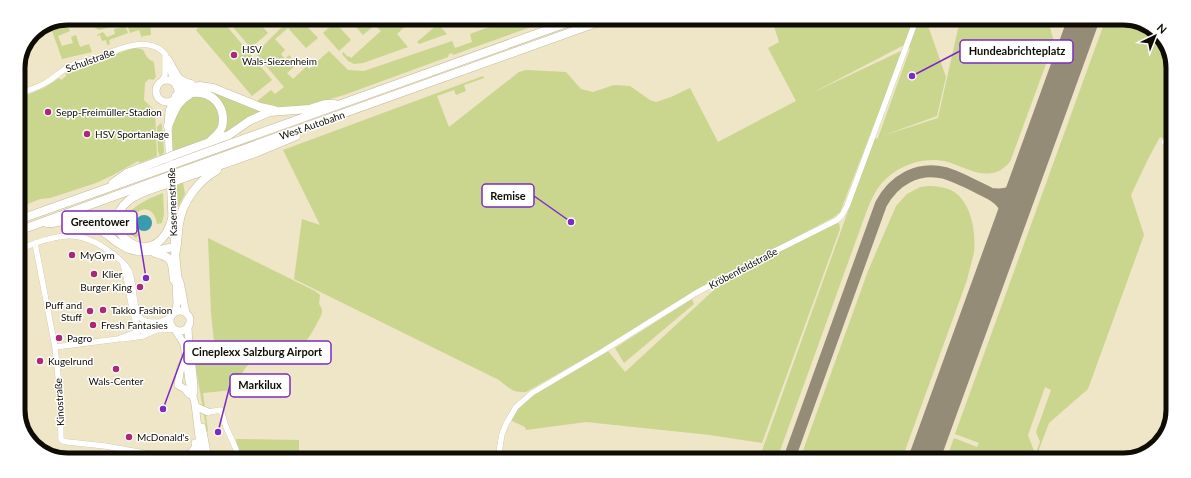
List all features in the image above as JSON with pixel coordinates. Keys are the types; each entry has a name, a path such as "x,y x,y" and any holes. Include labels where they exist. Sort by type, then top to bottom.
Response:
{"highway":[{"name":"West Autobahn","path":"25,217 164,168 174,160 340,104 561,25"},
{"name":"West Autobahn","path":"174,177 307,127 590,25"},
{"path":"166,57 179,79 212,97 219,104 222,110 220,131 208,143"},
{"path":"176,84 198,90"},
{"path":"175,97 189,92 213,88 260,107 277,110 309,109 325,104 340,104"},
{"path":"168,126 173,112 178,104 183,99 198,90"},
{"path":"104,189 127,172 164,159 174,160 208,143 229,136 256,117 277,110"},
{"path":"25,228 174,177 229,162 255,153 303,133 307,127"},
{"path":"38,223 51,224 70,218 81,219 93,224 129,250 150,252 174,251 177,246 181,215 186,203 204,179 229,162"},
{"path":"164,181 128,200 118,215 119,229 122,236 129,243 136,246 153,246 164,237 172,219"},
{"path":"150,252 164,255 172,262 174,280 177,280"}],"main road":[{"path":"161,82 168,80 176,84"},
{"name":"Kasernenstraße","path":"161,82 157,91 158,96 162,100 168,126"},
{"name":"Kasernenstraße","path":"173,315 177,304 177,280 172,219 168,126 169,111 178,91 176,84"},
{"path":"162,100 168,101 175,97"},
{"name":"Kasernenstraße","path":"177,280 180,282 186,313"},
{"path":"198,453 189,394 192,381 188,335 188,326 190,321 188,315 181,311 173,315 170,323 184,344 186,357 192,381 197,406 200,416 207,453"},
{"path":"175,330 183,331 188,326"},
{"path":"186,357 181,367 178,385 189,394"},
{"path":"197,406 208,412"},
{"path":"197,406 199,453"},
{"path":"200,416 208,412"},
{"path":"191,453 196,446"}],"street":[{"name":"Kröbenfeldstraße","path":"499,453 502,434 506,424 516,407 532,393 696,293 837,220 842,215 847,206 914,25"},
{"name":"Schulstraße","path":"25,91 44,84 71,66 127,47 147,45 160,49 166,57"},
{"name":"Kasernenstraße","path":"161,82 165,75 164,60 166,57"},
{"name":"Kasernenstraße","path":"166,57 172,78 176,84"},
{"path":"25,247 62,236 84,238 103,247 127,266 131,274 139,316 145,321 159,322"},
{"path":"35,243 55,347 125,339 157,330 175,330"},
{"path":"122,262 126,273 133,316 140,330 145,333 149,333"},
{"path":"118,339 173,315"},
{"name":"Kinostraße","path":"55,347 60,394 61,439 63,441 140,453"},
{"path":"208,412 221,410 236,453"}],"green space":[{"path":"68,25 70,31 58,36 62,46 73,43 71,37 76,35 80,47 89,44 92,52 62,59 51,28"},
{"path":"93,25 118,25 99,30"},
{"path":"127,25 150,25 151,35 143,36 142,38 139,30 130,33"},
{"name":"HSV Wals-Siezenheim","path":"201,25 226,25 272,80 252,96 196,30"},
{"path":"231,25 261,25 268,33 251,48"},
{"path":"281,25 306,25 318,38 306,48 288,28 275,39 285,50 281,54 285,59 289,55 297,64 287,73 293,79 307,66 309,69 329,51 348,70 364,71 452,41 455,48 472,42 470,34 495,25 536,25 453,55 452,53 449,54 448,57 344,95 293,108 272,106 256,102 271,90 275,94 284,87 257,55 259,50 282,27"},
{"path":"332,25 338,25 351,40 339,51 323,33"},
{"path":"354,25 375,25 363,35"},
{"path":"375,25 407,25 397,34 408,47 363,63 354,64 348,61 342,54 343,52 351,58 381,31"},
{"path":"437,25 439,25 447,34 419,44 417,42"},
{"path":"774,25 928,25 946,77 937,116 879,137 938,118 959,25 1049,25 1054,42 1010,162 997,172 986,174 938,160 918,162 909,164 892,174 876,191 867,210 779,453 761,453 874,139 878,138 910,49 904,45 812,93 903,50 840,212 834,217 694,291 601,349 526,392 518,392 511,389 499,380 294,279 302,219 320,225 283,150 483,76 484,78 464,85 466,91 456,95 454,90 437,96 449,127 519,72 526,70 566,72 581,89 593,92 614,85 630,86 650,100 656,102 690,88 718,142 796,101 768,48 779,42"},
{"path":"1104,25 1137,27 1149,34 1157,42 1164,54 1166,65 1166,140 1160,137 1131,195 1144,235 1088,389 1049,423 1038,453 1036,453 1040,442 1036,432 1051,390 1045,387 1028,435 1034,451 1033,453 949,453 954,438 977,447 979,443 955,434"},
{"path":"125,26 128,33 109,40 110,44 107,45 106,40 102,41 100,35 97,36 103,32 107,37 115,34 114,29"},
{"name":"HSV Sportanlage","path":"132,48 137,48 144,51 147,57 153,62 156,77 153,80 149,79 145,83 144,100 155,111 157,156 140,163 138,161 96,183 50,198 40,199 25,205 25,96 44,88 59,78 61,80 66,76 66,73 70,71 98,61 104,61 104,59"},
{"path":"204,89 266,110 224,136 221,103"},
{"path":"197,96 208,99 219,109 220,123 212,137 173,152 172,135 174,118 177,110 188,98"},
{"path":"161,123 164,152 160,157 158,151 157,127"},
{"path":"183,183 185,194 178,207 176,207 175,186"},
{"path":"927,186 947,188 962,199 972,221 974,252 967,280 904,453 802,453 868,271 896,206 907,194 920,187"},
{"path":"163,193 164,214 162,223 157,224 153,213 150,210 146,209 138,212 131,220 132,227 139,234 136,238 128,230 125,223 127,216 139,205"},
{"path":"839,223 840,229 762,443 710,435 586,422 526,430 525,427 510,420 521,405 531,396 608,351 625,372 716,288 768,257 830,225"},
{"path":"208,238 315,291 320,295 319,304 322,311 313,331 301,346 290,351 259,357 254,360 244,370 233,390 203,393 207,432 195,363 199,361 216,360 211,313"},
{"path":"692,299 694,304 624,363 615,348"},
{"path":"236,439 299,440 299,453 239,453"}],"water":[{"path":"144,215 150,217 152,223 150,229 144,231 138,229 136,223 138,217"}],"taxiway":[{"path":"791,453 881,204 886,195 900,182 916,173 935,171 945,173 989,193 998,199 1005,208 1009,223"},
{"path":"991,194 1010,193 1025,180"}],"runway":[{"path":"926,453 1082,25"}],"place":[{"name":"HSV Wals-Siezenheim","path":"234,55"},
{"name":"Hundeabrichteplatz","path":"912,76"},
{"name":"Sepp-Freimüller-Stadion","path":"48,112"},
{"name":"HSV Sportanlage","path":"87,134"},
{"name":"Remise","path":"571,222"},
{"name":"MyGym","path":"72,255"},
{"name":"Klier","path":"94,274"},
{"name":"Greentower","path":"146,278"},
{"name":"Burger King","path":"140,287"},
{"name":"Takko Fashion","path":"103,310"},
{"name":"Puff and Stuff","path":"90,311"},
{"name":"Fresh Fantasies","path":"93,325"},
{"name":"Pagro","path":"59,338"},
{"name":"Kugelrund","path":"40,361"},
{"name":"Wals-Center","path":"116,369"},
{"name":"Cineplexx Salzburg Airport","path":"163,409"},
{"name":"Markilux","path":"218,432"},
{"name":"McDonald's","path":"129,437"}]}
